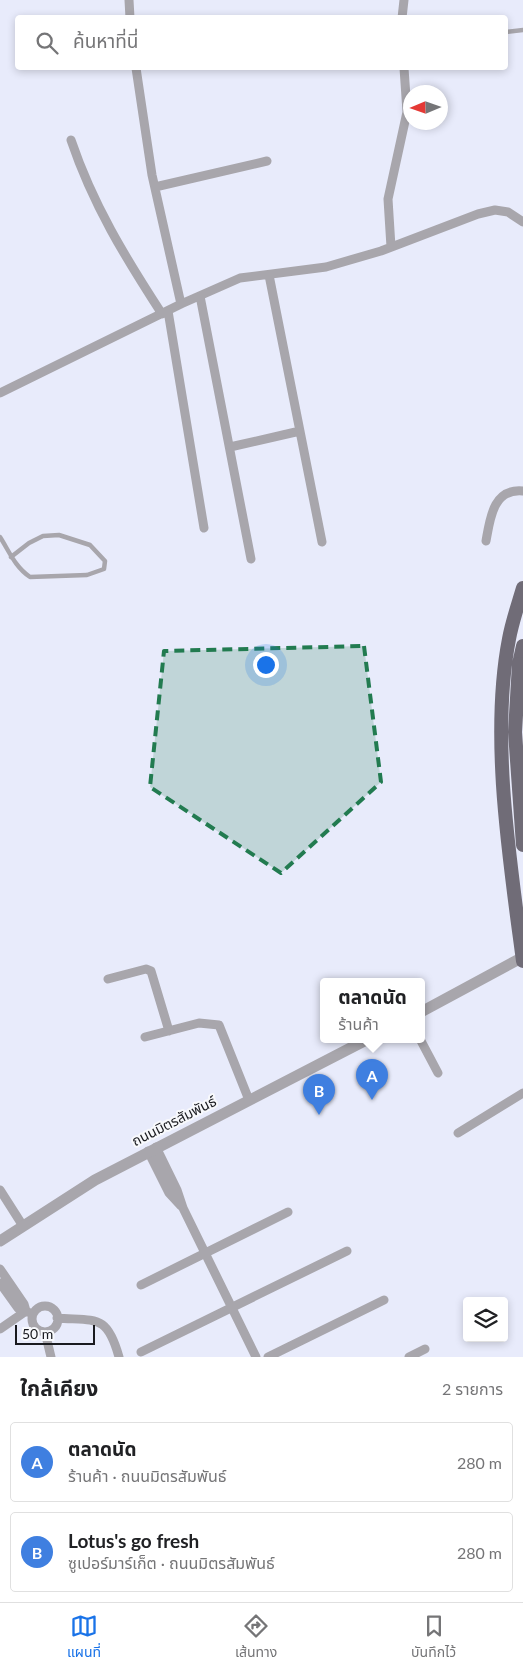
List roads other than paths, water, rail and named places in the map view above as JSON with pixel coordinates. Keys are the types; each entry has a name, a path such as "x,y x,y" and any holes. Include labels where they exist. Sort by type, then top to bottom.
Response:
{"main road":[{"path":"523,588 509,640 503,705 503,774 513,889 523,958"},
{"path":"523,646 519,664 515,732 523,845"},
{"path":"503,774 511,793 523,795"},
{"path":"513,889 523,911"}],"street":[{"path":"129,0 130,15"},
{"path":"402,15 404,0"},
{"path":"136,70 155,187 181,304"},
{"path":"391,247 388,199 408,112 404,70"},
{"path":"71,140 85,181 101,213 128,262 165,312 204,528"},
{"path":"155,187 267,161"},
{"path":"0,393 181,304 240,278 326,267 391,247 478,214 495,210 508,212 523,221"},
{"path":"269,275 322,542"},
{"path":"200,296 251,559"},
{"path":"230,447 300,431"},
{"path":"486,541 492,510 501,497 516,490 523,491"},
{"path":"425,1010 523,958"},
{"path":"108,979 146,969 151,971 155,977 169,1031"},
{"path":"145,1037 199,1023 220,1025 249,1100"},
{"name":"ถนนมิตรสัมพันธ์","path":"0,1241 95,1180 360,1043"},
{"path":"422,1043 438,1074"},
{"path":"458,1133 523,1092"},
{"path":"152,1149 177,1190 183,1208 256,1357"},
{"path":"0,1190 23,1226"},
{"path":"141,1285 288,1212"},
{"path":"141,1352 347,1251"},
{"path":"0,1270 24,1304 34,1327 45,1332"},
{"path":"0,1283 18,1308 29,1313"},
{"path":"268,1357 384,1300"},
{"path":"0,1329 38,1308 47,1307 54,1311 57,1318 55,1326 45,1332"},
{"path":"57,1318 97,1321 106,1326 111,1331 119,1357"},
{"path":"45,1332 51,1357"},
{"path":"409,1357 425,1349"}],"lane":[{"path":"508,32 523,30"},
{"path":"0,537 11,557 22,572 30,577 87,575 104,569 105,561 90,545 59,535 43,536 29,543 11,557"}],"place":[{"name":"ตลาดนัด","path":"372,1100"},
{"name":"Lotus's go fresh","path":"319,1115"}]}
